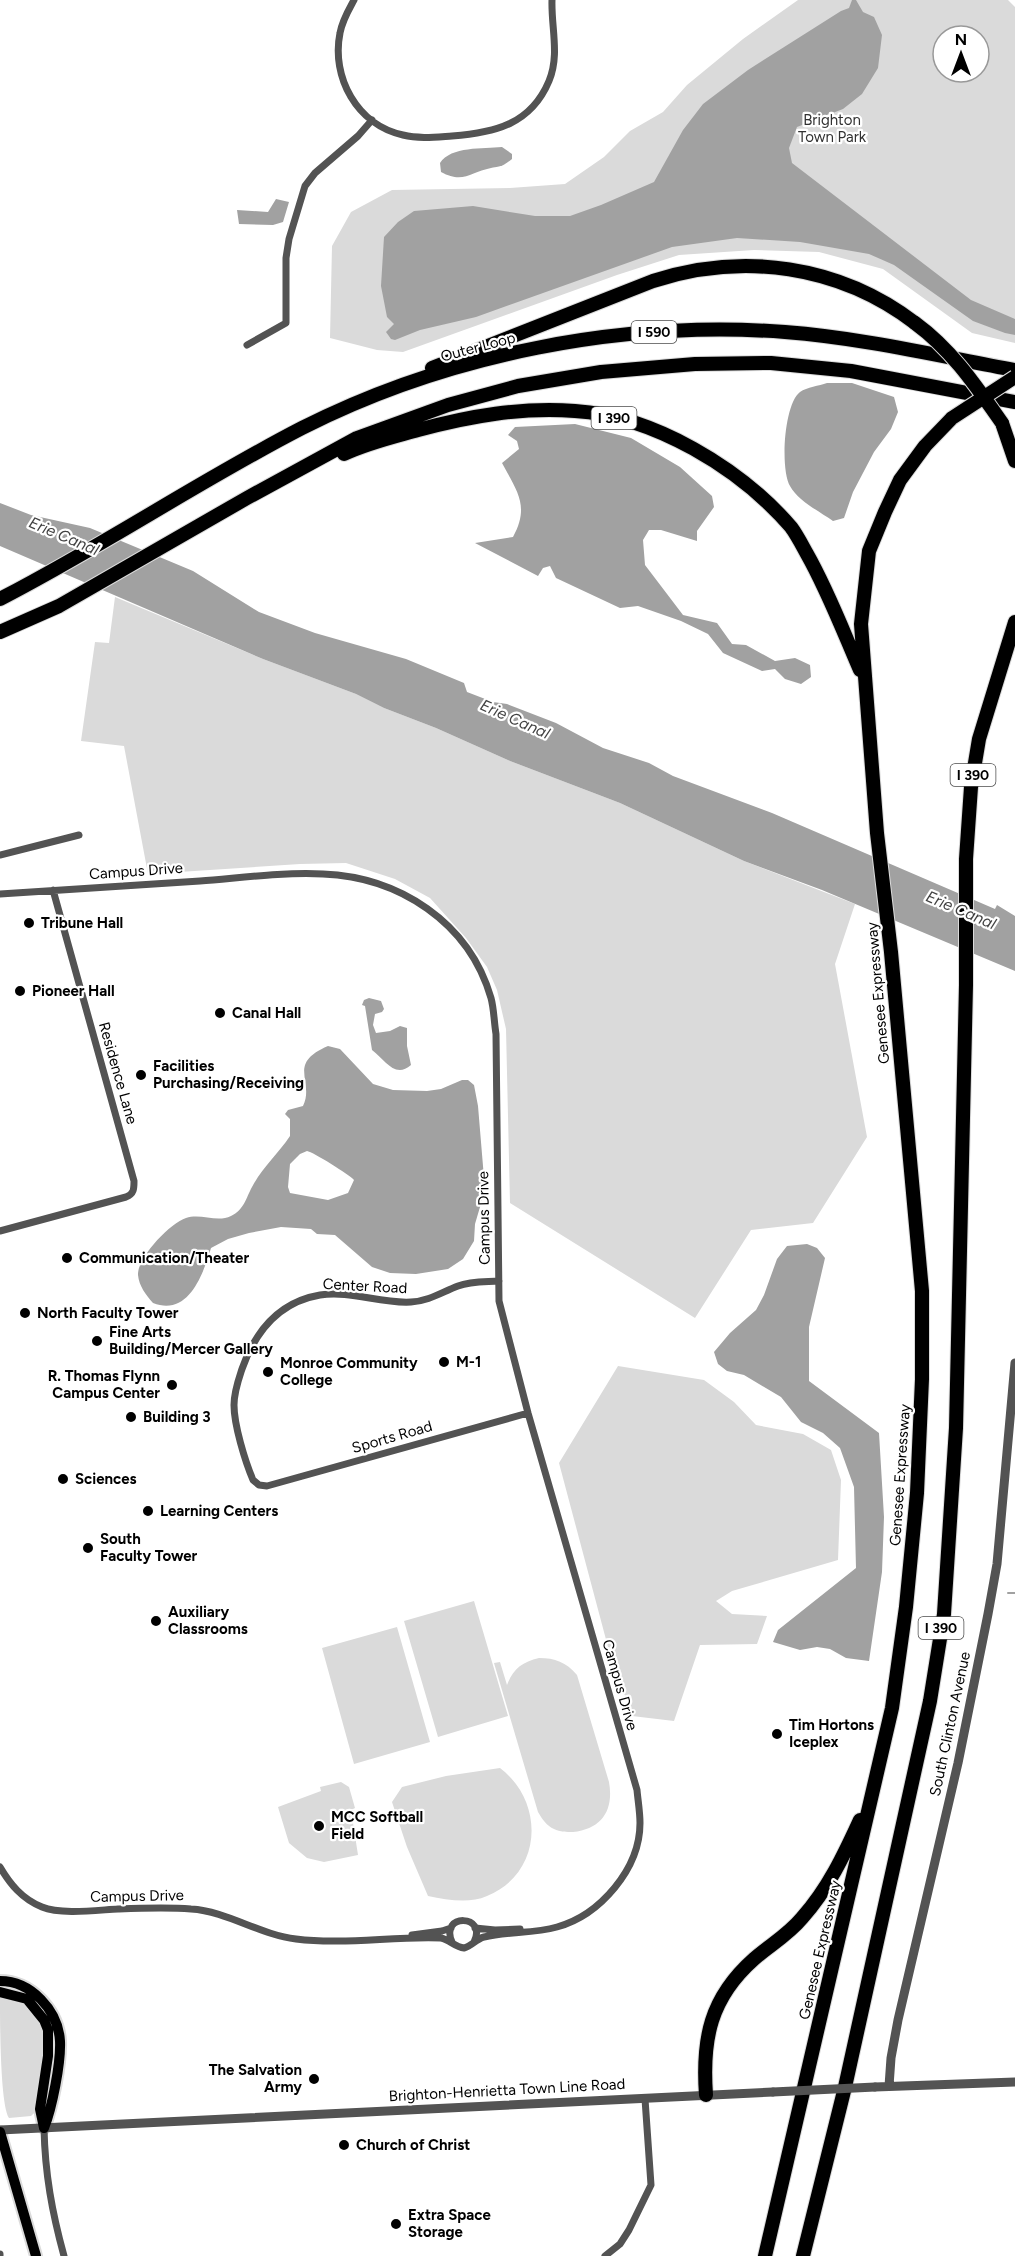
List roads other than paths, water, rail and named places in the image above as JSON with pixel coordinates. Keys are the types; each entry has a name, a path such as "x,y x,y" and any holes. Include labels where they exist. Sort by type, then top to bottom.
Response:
{"highway":[{"path":"304,427 374,393 471,352 647,283 698,269 756,265 809,272 840,281 870,294 932,335 952,355 1002,423 1015,461"},
{"name":"Outer Loop","path":"17,587 58,568 304,427 389,392 489,360 565,343 649,332 728,330 813,335 891,346 1015,370"},
{"path":"247,498 357,438 448,405 518,386 601,372 695,364 771,363 851,371 1015,402"},
{"name":"Genesee Expressway","path":"765,2256 892,1708 906,1607 917,1493 922,1379 922,1291 865,682 861,624 869,551 900,480 925,446 952,418 1015,377"},
{"name":"I 390","path":"0,635 59,606 247,498 354,449 464,418 522,410 577,411 627,421 678,441 721,466 760,495 792,529 821,578 865,682"},
{"path":"0,592 17,587"},
{"path":"0,599 17,587"},
{"name":"I 390","path":"803,2256 845,2087 930,1701 944,1614 956,1428 966,985 966,860 972,776 979,739 1015,622"},
{"path":"994,693 1015,659"},
{"path":"706,2095 706,2042 716,2005 736,1976 787,1934 826,1888 850,1843 875,1779"}],"main road":[{"path":"0,1980 26,1987 42,2000 57,2025 60,2042 51,2110 44,2128"},
{"path":"0,1992 27,2000 44,2020 48,2030 50,2042 40,2109 44,2128"},
{"path":"0,2131 36,2256"}],"street":[{"path":"354,0 341,26 338,42 341,77 350,96 372,120 400,135 424,137 484,133 503,128 515,121 540,98 553,69 555,48 552,0"},
{"path":"247,345 286,323 286,258 305,186 315,173 358,136 372,120"},
{"path":"0,855 79,835"},
{"name":"Campus Drive","path":"0,894 323,874 361,879 398,890 444,921 465,945 481,972 491,999 496,1034 499,1301 528,1413 637,1791 640,1824 633,1853 622,1879 605,1900 579,1920 556,1927 484,1937 474,1942"},
{"name":"Residence Lane","path":"0,1232 126,1197 131,1195 134,1181 53,890"},
{"name":"Center Road","path":"262,1486 254,1480 248,1465 234,1414 234,1394 250,1349 259,1333 273,1317 290,1305 318,1295 332,1294 411,1302 444,1294 456,1286 471,1282 499,1281"},
{"name":"South Clinton Avenue","path":"889,2086 891,2058 898,2020 958,1763 997,1564 1015,1364"},
{"name":"Sports Road","path":"262,1486 528,1413"},
{"name":"Campus Drive","path":"0,1867 20,1894 43,1907 76,1911 195,1909 260,1931 295,1939 335,1941 441,1938 453,1943"},
{"path":"464,1920 475,1928 477,1936 474,1942 465,1948 453,1943 449,1935 455,1923 464,1920"},
{"name":"Campus Drive","path":"475,1928 495,1930 556,1927"},
{"name":"Campus Drive","path":"395,1938 451,1928"},
{"name":"Brighton-Henrietta Town Line Road","path":"0,2131 889,2086 1015,2082"},
{"path":"605,2256 621,2242 651,2186 645,2099"},
{"path":"44,2128 48,2192 64,2256"}],"water":[{"path":"852,0 856,0 863,12 874,17 882,35 878,68 862,94 843,109 797,127 789,148 792,163 971,300 1015,319 1015,335 973,321 894,265 869,254 800,242 737,238 672,247 476,317 420,330 395,340 391,339 386,332 394,324 387,317 381,286 384,237 398,222 414,211 473,206 535,216 570,216 654,182 683,130 703,104 748,70 849,8"},
{"path":"502,147 512,154 512,159 502,166 461,177 441,172 440,163 459,151"},
{"path":"276,199 289,202 283,222 273,225 239,224 237,210 268,212"},
{"path":"827,383 852,383 894,397 898,412 891,429 874,452 853,492 844,518 833,521 803,501 794,491 787,478 785,466 787,423 795,399 803,390"},
{"path":"575,424 631,438 680,467 712,496 714,507 697,531 697,541 661,530 649,530 643,540 645,565 683,615 717,623 732,644 746,645 775,661 795,658 810,665 811,677 801,684 785,679 775,669 762,671 723,653 708,634 681,621 638,606 620,608 556,578 550,566 543,568 538,576 475,543 513,537 518,526 521,516 520,499 502,463 519,449 517,441 508,435 515,427"},
{"name":"Erie Canal","path":"0,503 31,515 90,528 193,571 259,612 315,633 406,659 464,683 467,692 493,702 507,704 556,723 603,748 649,763 673,776 772,813 995,909 997,905 1015,916 1015,971 822,890 744,861 620,803 510,761 356,694 263,659 0,546"},
{"path":"369,998 381,1001 384,1009 375,1014 373,1025 376,1033 390,1031 400,1026 407,1028 407,1046 411,1065 405,1069 395,1069 372,1050 365,1006 362,1005 364,1000"},
{"path":"328,1046 340,1049 373,1084 393,1090 441,1089 462,1080 468,1080 474,1085 485,1190 475,1224 474,1241 463,1259 448,1269 416,1274 390,1273 372,1267 335,1235 317,1234 311,1229 281,1227 228,1239 211,1248 198,1281 185,1299 165,1306 153,1303 141,1287 138,1275 143,1260 156,1242 179,1221 192,1217 226,1218 239,1210 260,1174 290,1136 290,1119 285,1114 288,1110 303,1106 306,1097 305,1066 308,1059","holes":["307,1151 354,1180 348,1193 328,1200 290,1193 288,1187 290,1164 300,1154"]},
{"path":"807,1244 817,1248 825,1258 809,1327 809,1381 879,1433 884,1517 882,1572 869,1661 846,1658 830,1649 817,1647 800,1650 773,1642 778,1630 856,1568 854,1487 840,1448 823,1433 801,1422 781,1397 744,1375 727,1371 718,1364 714,1352 730,1333 756,1310 777,1259 787,1246"}],"waterway":[{"path":"1008,1593 1015,1593"}],"place":[{"name":"Tribune Hall","path":"29,923"},
{"name":"Pioneer Hall","path":"20,991"},
{"name":"Canal Hall","path":"220,1013"},
{"name":"Facilities Purchasing/Receiving","path":"141,1075"},
{"name":"Communication/Theater","path":"67,1258"},
{"name":"North Faculty Tower","path":"25,1313"},
{"name":"Fine Arts Building/Mercer Gallery","path":"97,1341"},
{"name":"M-1","path":"444,1362"},
{"name":"Monroe Community College","path":"268,1372"},
{"name":"R. Thomas Flynn Campus Center","path":"172,1385"},
{"name":"Building 3","path":"131,1417"},
{"name":"Sciences","path":"63,1479"},
{"name":"Learning Centers","path":"148,1511"},
{"name":"South Faculty Tower","path":"88,1548"},
{"name":"Auxiliary Classrooms","path":"156,1621"},
{"name":"Tim Hortons Iceplex","path":"777,1734"},
{"name":"MCC Softball Field","path":"319,1826"},
{"name":"The Salvation Army","path":"314,2079"},
{"name":"Church of Christ","path":"344,2145"},
{"name":"Extra Space Storage","path":"396,2224"}],"park label":[{"name":"Brighton Town Park","path":"832,128"}]}
